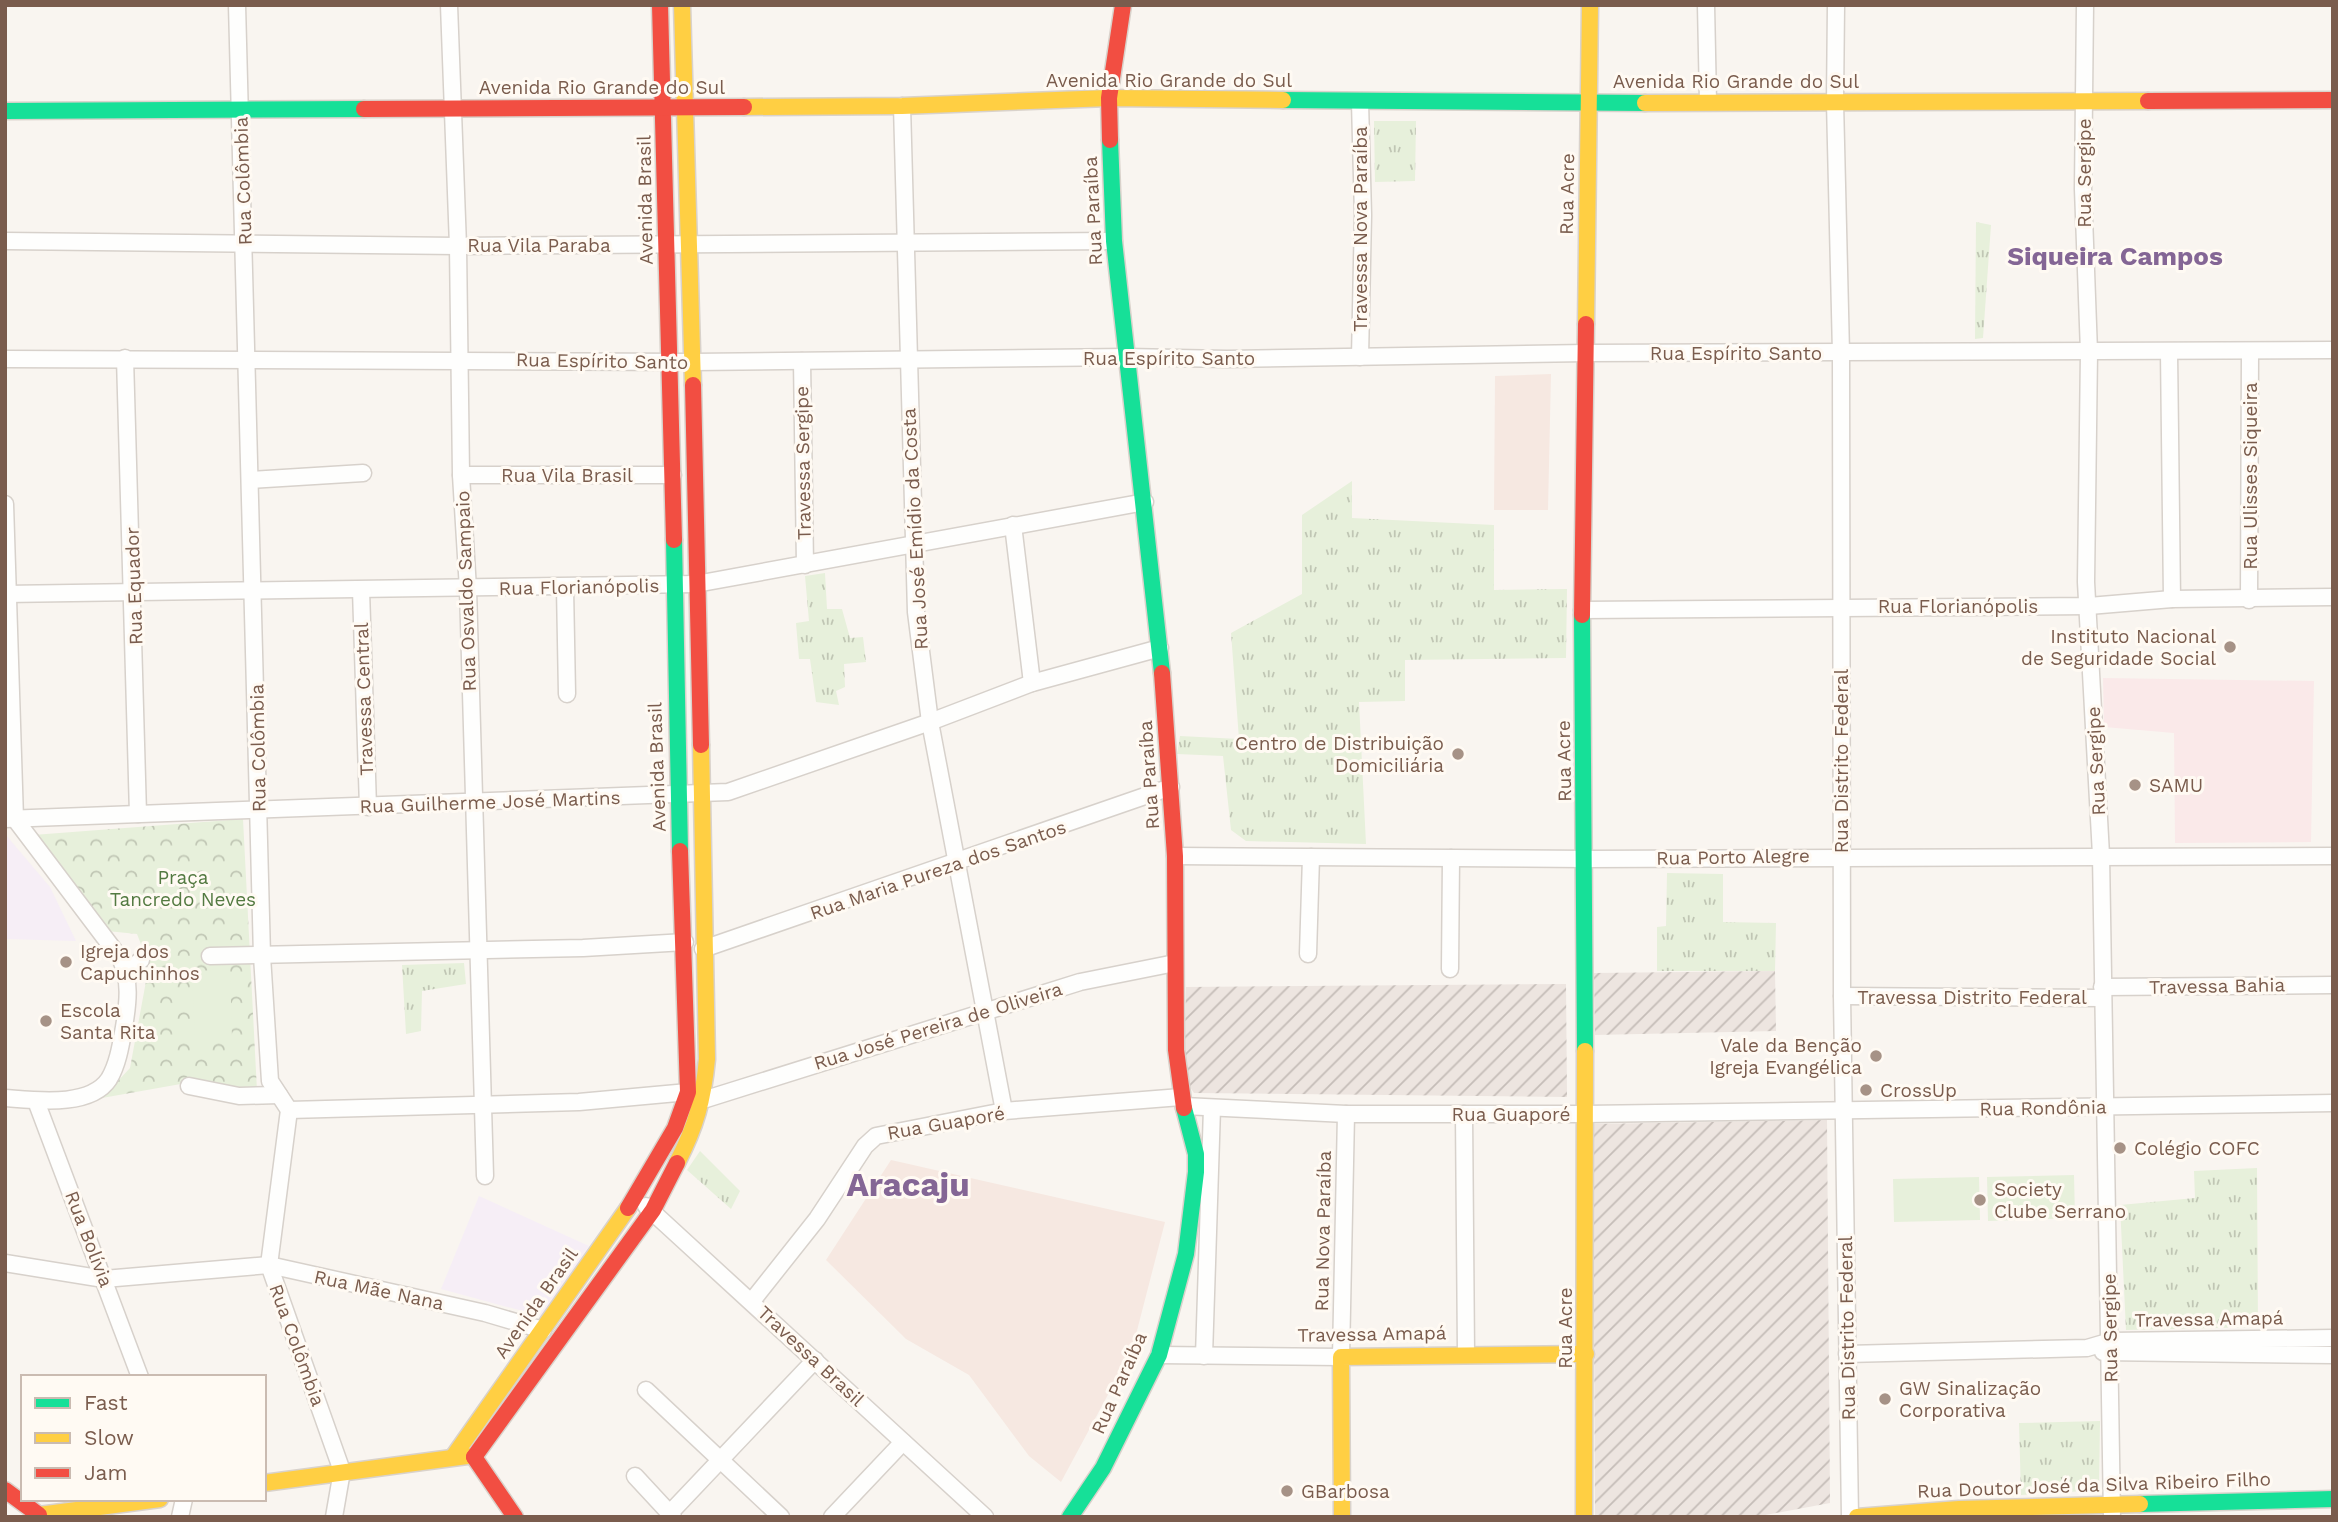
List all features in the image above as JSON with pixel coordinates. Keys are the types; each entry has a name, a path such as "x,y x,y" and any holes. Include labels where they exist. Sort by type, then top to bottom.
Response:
{"street":[{"name":"Rua Colômbia","path":"237,5 262,956 270,1081 289,1110 269,1265 342,1471"},
{"name":"Rua Osvaldo Sampaio","path":"449,5 458,246 461,475 468,589 485,1176"},
{"name":"Avenida Brasil","path":"453,1457 635,1199 675,1128 688,1092 685,942 677,795 671,361 660,5"},
{"name":"Avenida Brasil","path":"474,1457 653,1210 695,1128 703,1100 706,1059 694,362 682,5"},
{"name":"Rua Paraíba","path":"1070,1517 1103,1468 1159,1355 1186,1254 1192,1216 1196,1154 1183,1102 1176,1050 1175,856 1171,786 1145,502 1114,241 1109,98 1123,5"},
{"name":"Rua Acre","path":"1584,1517 1586,859 1583,610 1590,5"},
{"path":"1706,5 1707,102"},
{"name":"Rua Distrito Federal","path":"1836,5 1835,102 1841,352 1843,1111 1850,1517"},
{"name":"Rua Sergipe","path":"2085,5 2083,189 2089,352 2086,582 2101,855 2112,1511"},
{"name":"Avenida Rio Grande do Sul","path":"5,111 902,106 1109,98 1360,102 2333,100"},
{"name":"Travessa Nova Paraíba","path":"1360,102 1363,215 1360,357"},
{"name":"Rua José Emídio da Costa","path":"902,106 916,612 930,722 959,863 983,1014 1004,1111"},
{"name":"Rua Vila Paraba","path":"5,241 458,246 1114,241"},
{"name":"Rua Espírito Santo","path":"5,359 694,362 1127,356 1360,357 1586,353 2333,350"},
{"name":"Rua Ulisses Siqueira","path":"2249,600 2250,351"},
{"path":"2169,352 2172,599"},
{"name":"Rua Equador","path":"125,358 134,593 138,814"},
{"name":"Travessa Sergipe","path":"802,361 805,565"},
{"path":"251,480 363,472"},
{"name":"Rua Vila Brasil","path":"461,475 673,475"},
{"name":"Rua Florianópolis","path":"7,594 696,584 1145,502"},
{"path":"5,504 10,819 120,958 127,972 127,1007 113,1071 103,1086 81,1097 36,1101 5,1098"},
{"path":"1013,525 1032,683"},
{"path":"565,588 568,694"},
{"name":"Travessa Central","path":"360,590 368,807"},
{"name":"Rua Florianópolis","path":"1583,610 2089,606 2172,599 2333,597"},
{"name":"Rua Guilherme José Martins","path":"10,819 700,795 750,787 1032,683 1160,648"},
{"name":"Rua Maria Pureza dos Santos","path":"703,949 959,863 1171,786"},
{"name":"Rua Porto Alegre","path":"1175,856 1586,859 2333,856"},
{"path":"1308,954 1311,858"},
{"path":"1450,969 1451,858"},
{"path":"210,956 685,942"},
{"path":"127,972 141,961"},
{"name":"Rua José Pereira de Oliveira","path":"703,1100 1080,982 1175,963"},
{"name":"Travessa Bahia","path":"2102,993 2333,985"},
{"name":"Travessa Distrito Federal","path":"1842,996 2102,993"},
{"path":"189,1086 239,1096 279,1095"},
{"path":"289,1110 579,1102 688,1092"},
{"name":"Rua Guaporé","path":"752,1301 810,1228 870,1141 886,1133 1004,1111 1140,1098 1212,1108 1346,1114 1586,1114"},
{"name":"Rua Bolívia","path":"36,1101 139,1375"},
{"name":"Rua Rondônia","path":"1586,1114 2333,1103"},
{"path":"1204,1356 1212,1108"},
{"name":"Rua Nova Paraíba","path":"1342,1517 1341,1357 1346,1114"},
{"path":"1464,1114 1466,1354"},
{"name":"Travessa Brasil","path":"635,1199 653,1210 985,1517"},
{"name":"Rua Mãe Nana","path":"5,1263 104,1279 269,1265 485,1313 543,1330"},
{"name":"Travessa Amapá","path":"2111,1348 2333,1338"},
{"name":"Travessa Amapá","path":"1847,1354 2087,1348 2333,1354"},
{"name":"Travessa Amapá","path":"1159,1355 1341,1357 1586,1354"},
{"path":"635,1476 671,1515 815,1360"},
{"path":"646,1390 781,1517"},
{"path":"832,1517 903,1442"},
{"path":"266,1483 453,1457 474,1457 515,1517"},
{"path":"334,1517 342,1471"},
{"path":"5,1490 38,1516 146,1501"},
{"name":"Rua Doutor José da Silva Ribeiro Filho","path":"1857,1517 1959,1509 2112,1511 2333,1499"},
{"name":"Rua Doutor José da Silva Ribeiro Filho","path":"2204,1517 2333,1512"}],"shaded area":[{"path":"1551,374 1548,510 1494,510 1495,376"},
{"path":"2103,678 2314,681 2311,842 2175,843 2174,733 2104,727"},
{"path":"5,834 50,887 76,941 5,939"},
{"path":"1775,971 1776,1031 1595,1035 1594,973"},
{"path":"1566,984 1567,1097 1194,1093 1184,1078 1186,987"},
{"path":"1827,1120 1830,1503 1755,1517 1595,1517 1593,1124"},
{"path":"891,1160 1165,1222 1132,1350 1061,1482 1029,1456 969,1375 906,1339 826,1260"},
{"path":"479,1196 589,1246 541,1316 441,1289"}],"green space":[{"path":"1374,121 1416,121 1415,181 1375,182"},
{"path":"1976,222 1991,225 1983,338 1975,339"},
{"path":"1352,481 1352,518 1494,525 1494,590 1567,589 1566,658 1405,660 1405,701 1359,702 1366,844 1246,841 1231,830 1223,756 1177,754 1180,736 1239,739 1231,633 1302,594 1302,515"},
{"path":"825,573 827,609 842,609 850,638 863,637 866,662 844,664 845,687 836,691 839,705 816,702 810,659 799,659 796,623 809,621 805,576"},
{"name":"Praça Tancredo Neves","path":"243,819 257,1091 192,1082 102,1098 130,1068 149,965 137,934 107,931 33,835"},
{"path":"1667,873 1723,874 1723,922 1776,923 1775,971 1657,971 1657,927 1666,926"},
{"path":"464,963 466,984 422,991 421,1031 406,1034 402,965"},
{"path":"230,968 232,1038 195,1038 192,972"},
{"path":"700,1151 740,1191 731,1209 687,1170"},
{"path":"2257,1168 2258,1327 2126,1330 2120,1205 2195,1198 2194,1171"},
{"path":"2074,1175 2075,1218 1988,1221 1987,1177"},
{"path":"1979,1177 1980,1220 1894,1222 1893,1179"},
{"path":"2100,1421 2099,1490 2021,1495 2019,1423"}],"traffic: fast":[{"path":"1283,100 1645,103"},
{"path":"5,111 364,109"},
{"path":"1110,140 1114,241 1162,673"},
{"path":"674,540 680,851"},
{"path":"1582,615 1585,1051"},
{"path":"1070,1517 1103,1468 1159,1355 1186,1254 1196,1172 1196,1154 1184,1108"},
{"path":"2140,1504 2333,1499"}],"traffic: slow":[{"path":"682,5 693,385"},
{"path":"1586,324 1590,5"},
{"path":"744,107 902,106 1109,98 1283,100"},
{"path":"1645,103 2148,101"},
{"path":"677,1163 698,1113 707,1059 701,745"},
{"path":"1584,1517 1585,1051"},
{"path":"453,1457 628,1208"},
{"path":"1342,1517 1341,1357 1586,1354"},
{"path":"266,1483 467,1456"},
{"path":"39,1515 145,1501"},
{"path":"1857,1517 1959,1509 2140,1504"}],"traffic: jam":[{"path":"660,5 674,540"},
{"path":"1110,140 1109,98 1123,5"},
{"path":"2148,101 2333,100"},
{"path":"364,109 744,107"},
{"path":"1582,615 1586,324"},
{"path":"693,385 701,745"},
{"path":"1162,673 1175,856 1176,1050 1184,1108"},
{"path":"628,1208 675,1128 688,1092 680,851"},
{"path":"474,1457 653,1210 677,1163"},
{"path":"474,1457 515,1517"},
{"path":"5,1490 39,1515"}],"place":[{"name":"Instituto Nacional de Seguridade Social","path":"2230,647"},
{"name":"Centro de Distribuição Domiciliária","path":"1458,754"},
{"name":"SAMU","path":"2135,785"},
{"name":"Igreja dos Capuchinhos","path":"66,962"},
{"name":"Escola Santa Rita","path":"46,1021"},
{"name":"Vale da Benção Igreja Evangélica","path":"1876,1056"},
{"name":"CrossUp","path":"1866,1090"},
{"name":"Colégio COFC","path":"2120,1148"},
{"name":"Society Clube Serrano","path":"1980,1200"},
{"name":"GW Sinalização Corporativa","path":"1885,1399"},
{"name":"GBarbosa","path":"1287,1491"}],"district":[{"name":"Siqueira Campos","path":"2115,256"},
{"name":"Aracaju","path":"908,1184"}]}
